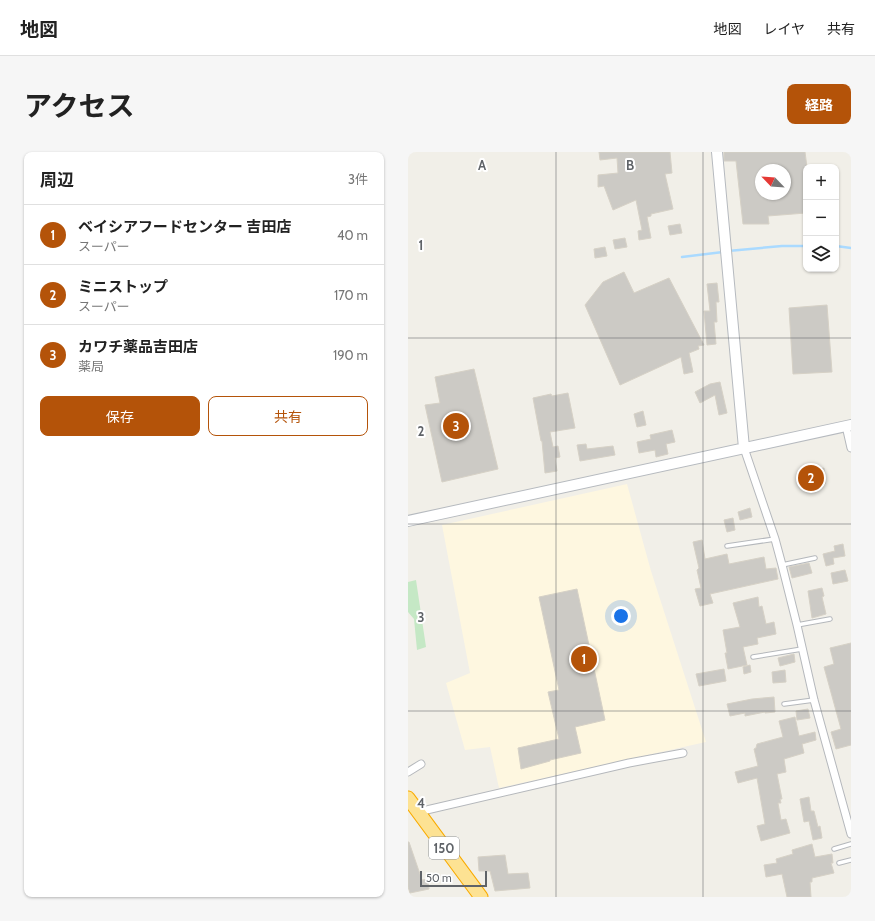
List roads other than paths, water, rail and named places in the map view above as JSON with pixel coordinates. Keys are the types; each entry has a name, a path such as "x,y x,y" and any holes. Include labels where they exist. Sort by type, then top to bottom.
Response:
{"highway":[{"name":"150","path":"408,798 481,897"}],"street":[{"path":"717,152 724,243 744,448 782,565 814,700 851,834"},
{"path":"408,521 849,426 851,448"},
{"path":"418,812 629,763 683,753"},
{"path":"408,772 421,764"}],"lane":[{"path":"727,546 774,539"},
{"path":"782,565 815,558"},
{"path":"797,625 830,619"},
{"path":"753,657 802,649"},
{"path":"784,704 814,700"},
{"path":"834,849 851,844"},
{"path":"839,863 851,860"}],"waterway":[{"path":"728,251 782,246 803,246"},
{"path":"839,246 851,248"},
{"path":"682,257 723,252"}],"place":[{"name":"カワチ薬品吉田店","path":"456,426"},
{"name":"ミニストップ","path":"811,478"},
{"name":"ベイシアフードセンター 吉田店","path":"584,659"}]}
